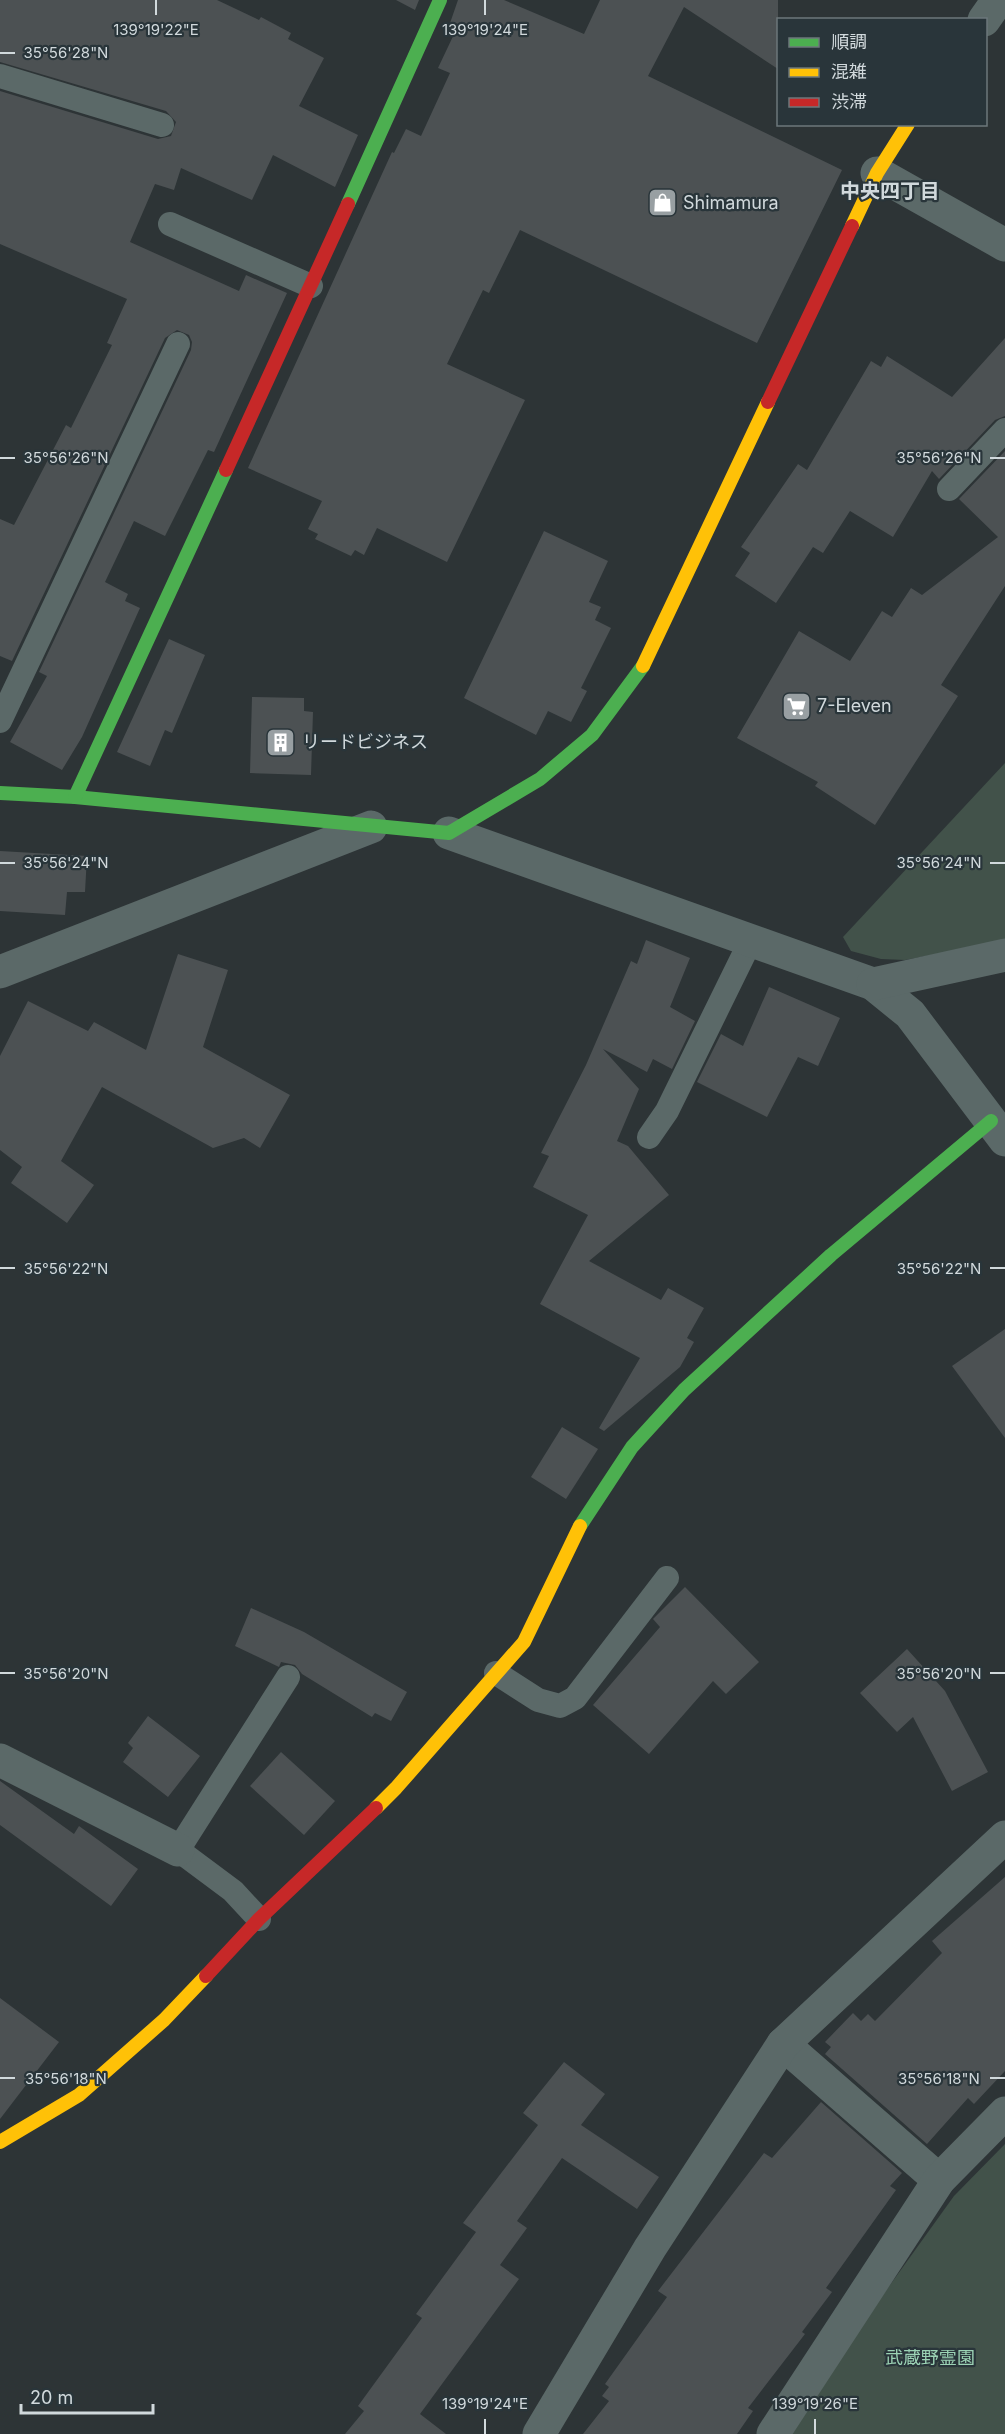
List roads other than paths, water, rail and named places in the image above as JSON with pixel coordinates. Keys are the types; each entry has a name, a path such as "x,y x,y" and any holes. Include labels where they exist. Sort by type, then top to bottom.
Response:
{"street":[{"path":"75,797 440,0"},
{"path":"985,18 998,0"},
{"path":"450,833 540,779 592,735 645,663 877,173 907,126"},
{"path":"877,173 1005,245"},
{"path":"0,793 75,797 450,833 873,984 910,1014 997,1120 831,1256 684,1390 632,1447 580,1525 524,1642 396,1788 259,1919 164,2020 80,2096 0,2142"},
{"path":"0,972 371,827"},
{"path":"873,984 1005,956"},
{"path":"0,1760 178,1850"},
{"path":"539,2434 657,2238 783,2044 1005,1837"},
{"path":"783,2044 939,2180"},
{"path":"773,2434 939,2180 1005,2113"}],"lane":[{"path":"0,76 162,125"},
{"path":"170,224 311,286"},
{"path":"0,721 178,344"},
{"path":"949,489 1005,430"},
{"path":"649,1137 667,1111 750,942"},
{"path":"496,1673 538,1700 560,1706 575,1698 666,1578"},
{"path":"259,1919 233,1891 178,1850 288,1677"}],"place":[{"name":"Shimamura","path":"662,203"},
{"name":"7-Eleven","path":"796,706"},
{"name":"リードビジネス","path":"281,742"}],"district":[{"name":"中央四丁目","path":"890,191"}],"park label":[{"name":"武蔵野霊園","path":"930,2358"}]}
